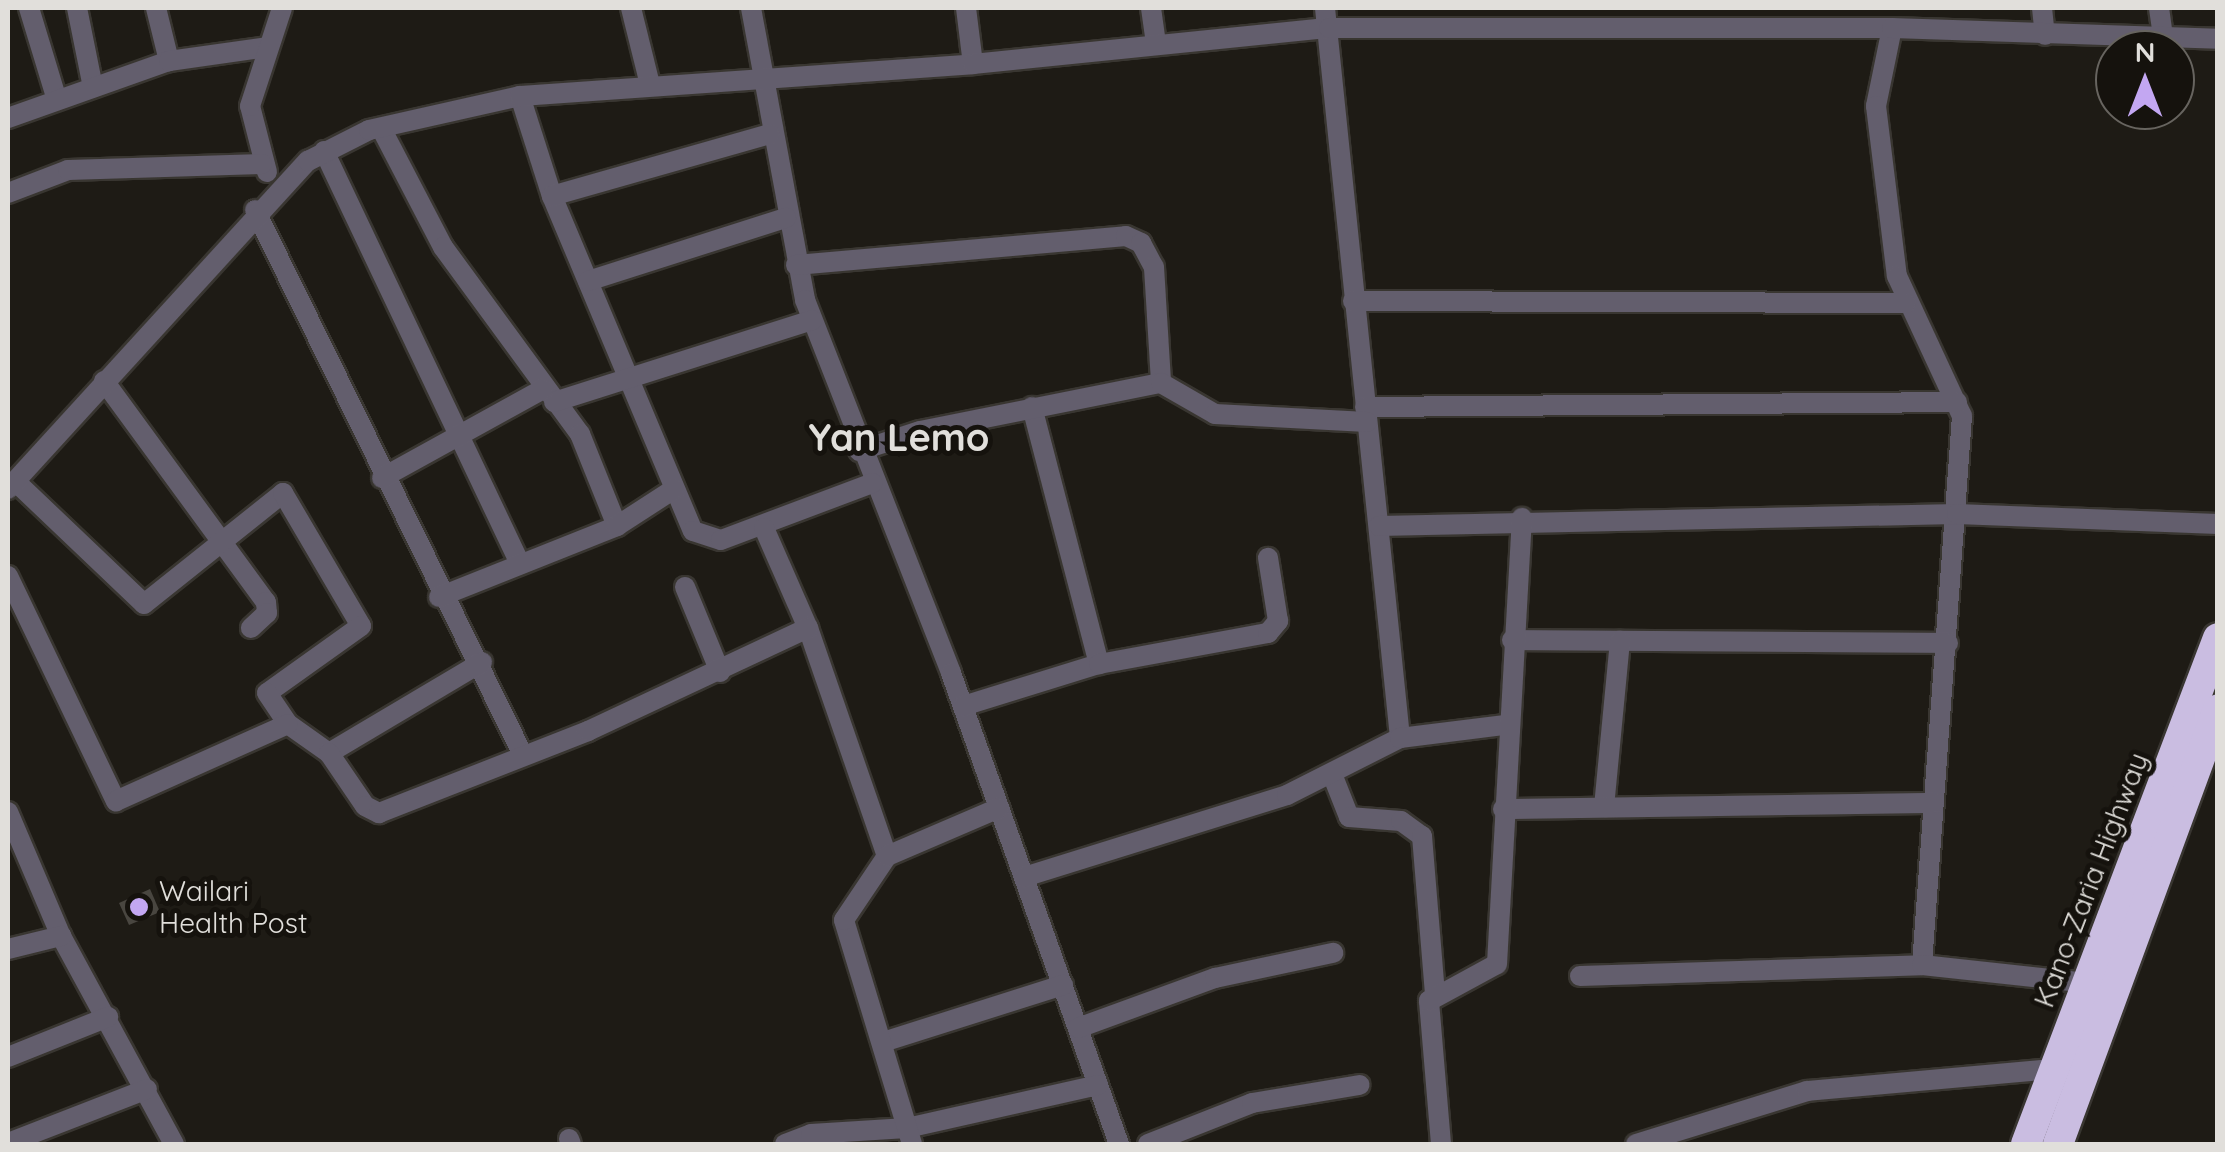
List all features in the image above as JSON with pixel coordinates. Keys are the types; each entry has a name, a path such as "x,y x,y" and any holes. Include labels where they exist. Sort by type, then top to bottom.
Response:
{"highway":[{"name":"Kano-Zaria Highway","path":"2026,1144 2218,638"},
{"path":"2058,1144 2218,710"}],"street":[{"path":"28,8 56,100"},
{"path":"78,8 92,87"},
{"path":"156,8 169,61"},
{"path":"275,188 262,164 250,106 282,8"},
{"path":"631,8 650,85"},
{"path":"751,8 769,134 796,265 812,320 963,706 1119,1144"},
{"path":"966,8 973,64"},
{"path":"1152,8 1156,42"},
{"path":"2042,8 2045,34"},
{"path":"1327,18 1400,738"},
{"path":"808,628 720,672 521,751 379,813 365,806 328,753 288,724 268,693 359,633 360,618 284,494 233,527 224,547 144,604 11,485 275,188 324,151 381,128 520,96 973,64 1327,18 1892,28 1957,18 2045,34 2095,35"},
{"path":"1892,28 1876,106 1906,303 1957,402 1957,514 1922,965"},
{"path":"8,118 169,61 267,46"},
{"path":"520,96 552,196 630,373 674,489 706,541 764,528 873,483"},
{"path":"381,128 443,246 548,396 580,434 617,526"},
{"path":"552,196 769,134"},
{"path":"324,151 520,564"},
{"path":"8,192 68,170 262,164"},
{"path":"255,210 440,597 482,662 521,751"},
{"path":"588,281 786,218"},
{"path":"796,265 1126,236 1142,243 1154,267 1161,383"},
{"path":"1353,302 1906,303"},
{"path":"382,478 548,396 812,320"},
{"path":"104,381 266,602 268,613 251,628"},
{"path":"860,450 1032,407 1161,383 1214,414 1366,415 1957,402"},
{"path":"1032,407 1099,664"},
{"path":"440,597 617,526 674,489"},
{"path":"1380,526 1522,518 1957,514 2218,524"},
{"path":"1435,994 1497,964 1506,725 1522,518"},
{"path":"764,528 808,628 888,856"},
{"path":"963,706 1099,664 1268,633 1278,621 1268,558"},
{"path":"8,576 116,801 288,724"},
{"path":"684,586 720,672"},
{"path":"1512,640 1948,643"},
{"path":"1604,807 1620,640"},
{"path":"328,753 482,662"},
{"path":"1024,877 1287,796 1400,738 1506,725"},
{"path":"1332,774 1349,817 1401,821 1422,836 1435,994 1426,1010 1441,1144"},
{"path":"1503,809 1934,803"},
{"path":"909,1136 844,920 888,856 999,808"},
{"path":"8,817 61,936 148,1089 174,1144"},
{"path":"8,949 61,936"},
{"path":"1078,1028 1215,978 1333,953"},
{"path":"1580,976 1922,965 2087,983"},
{"path":"883,1042 1063,985"},
{"path":"8,1056 108,1017"},
{"path":"1636,1144 1807,1091 2054,1069"},
{"path":"786,1144 836,1130 909,1136 1098,1085"},
{"path":"1148,1144 1252,1103 1359,1085"},
{"path":"8,1144 148,1089"}],"building":[{"name":"Wailari Health Post","path":"150,889 160,912 129,925 119,903"}],"place":[{"name":"Wailari Health Post","path":"139,907"}],"district":[{"name":"Yan Lemo","path":"899,438"}]}
